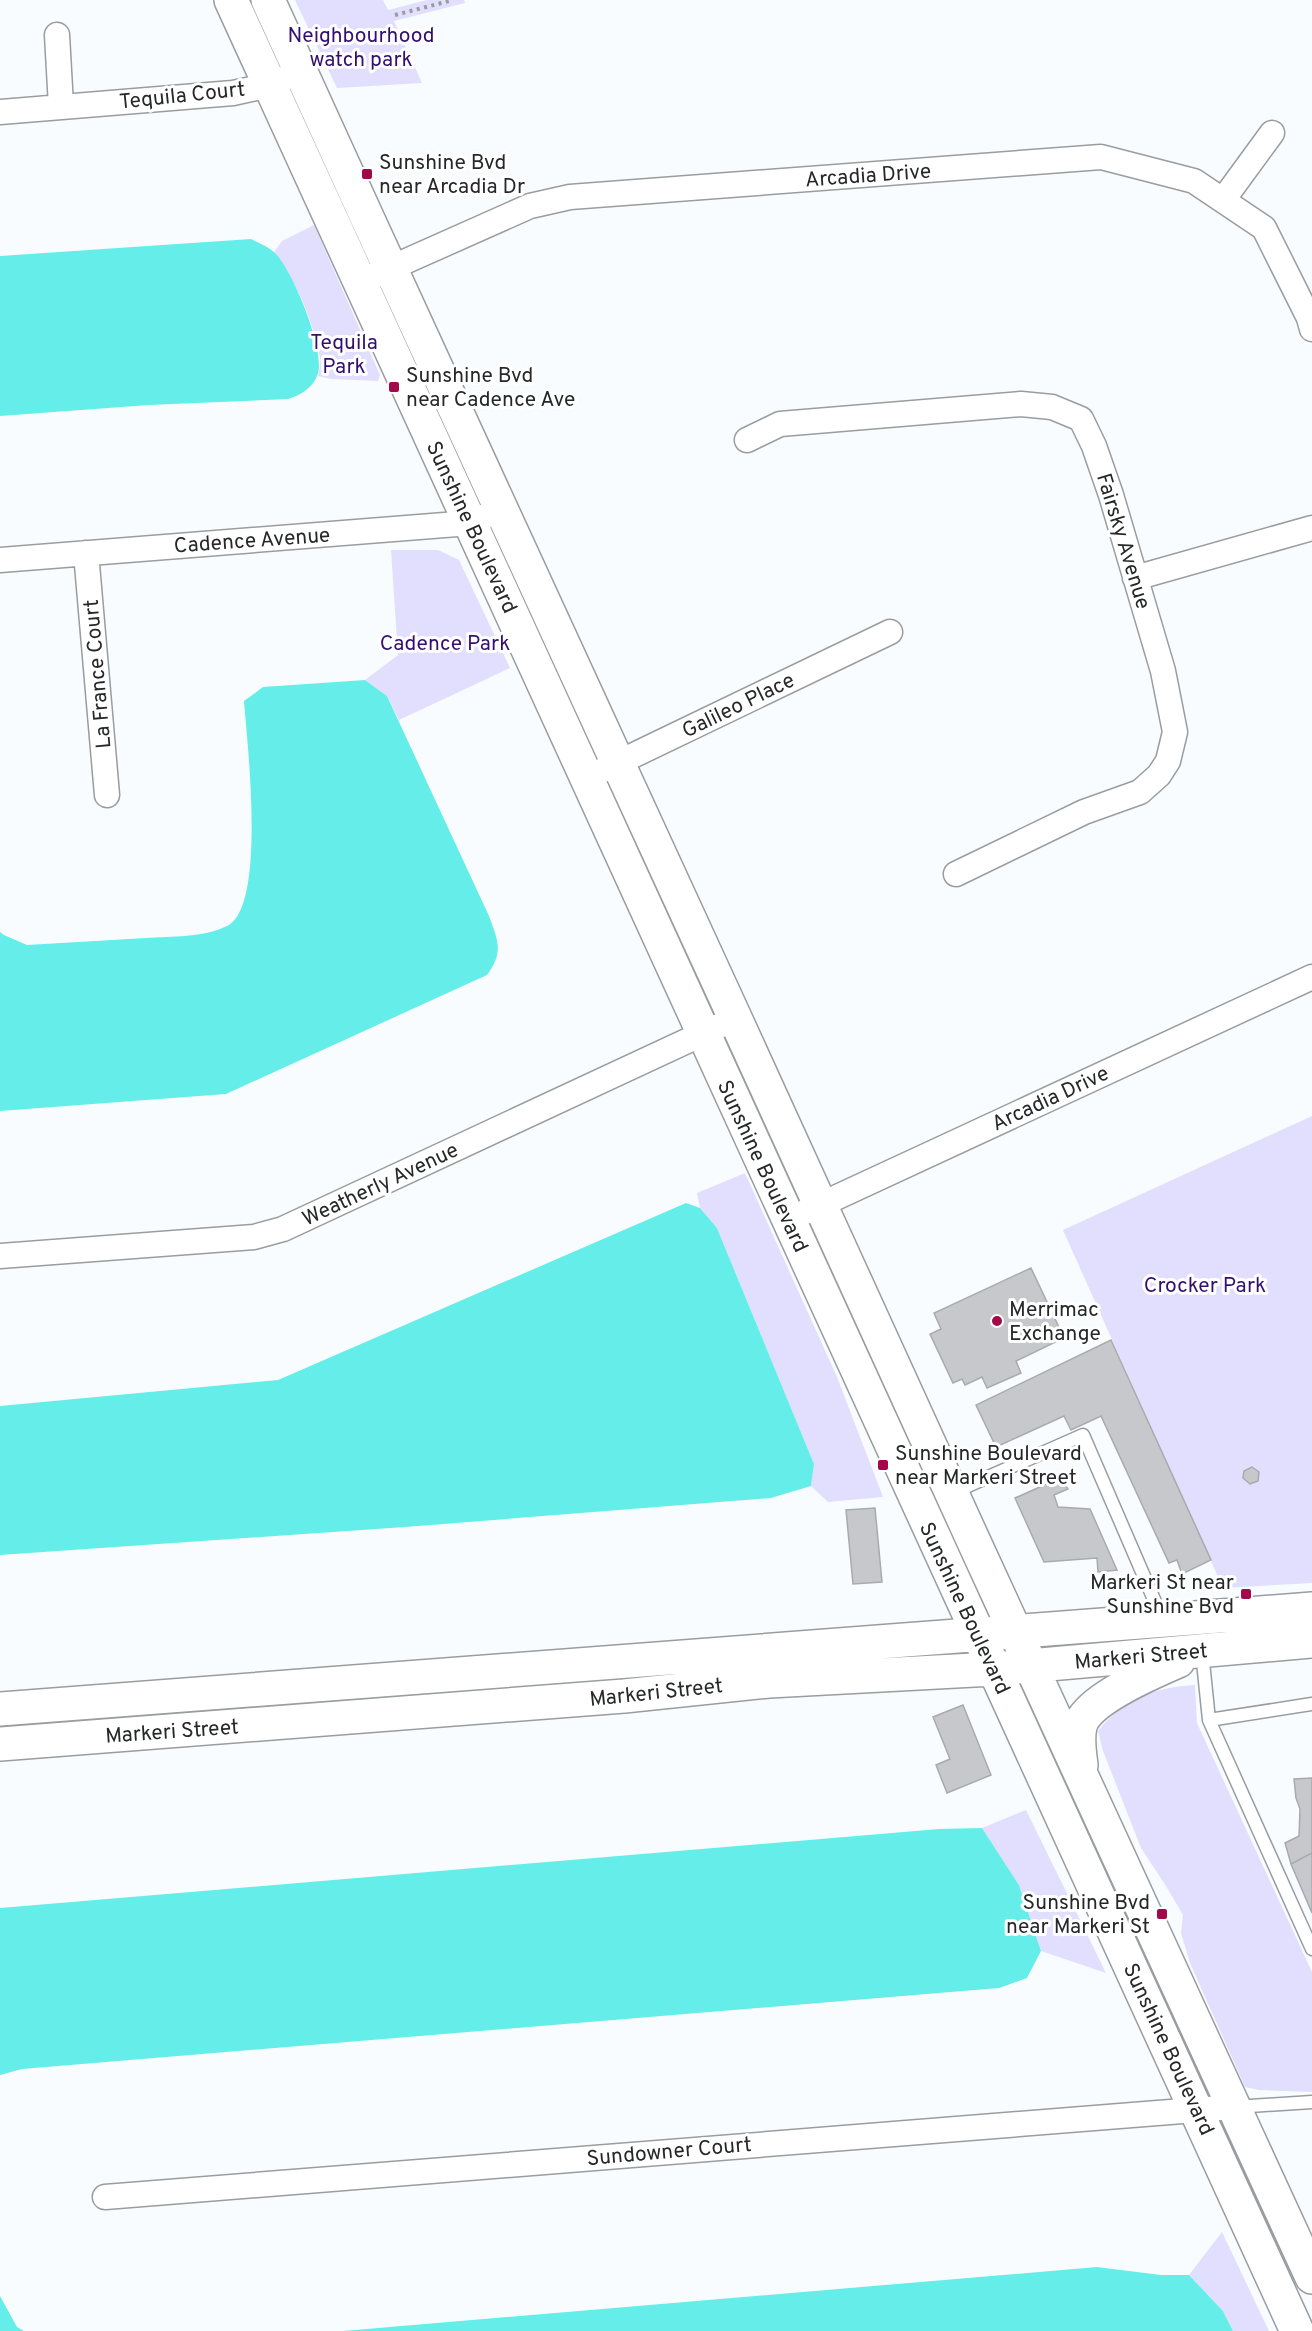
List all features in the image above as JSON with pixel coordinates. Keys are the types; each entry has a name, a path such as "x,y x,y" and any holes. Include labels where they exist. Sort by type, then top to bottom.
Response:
{"main road":[{"name":"Sunshine Boulevard","path":"231,0 1297,2331"},
{"name":"Sunshine Boulevard","path":"268,0 735,1017 1014,1632 1082,1773 1312,2277"},
{"name":"Markeri Street","path":"0,1709 1312,1609"},
{"name":"Markeri Street","path":"0,1743 624,1696 770,1681 993,1669 1312,1641"},
{"path":"1082,1773 1078,1743 1083,1719 1100,1702 1133,1682 1202,1651"},
{"path":"476,1672 480,1707"}],"street":[{"path":"57,35 61,106"},
{"name":"Tequila Court","path":"0,112 233,93 270,85 301,72"},
{"path":"1222,200 1272,133"},
{"name":"Arcadia Drive","path":"360,282 530,206 570,197 1101,157 1194,181 1264,228 1309,318 1312,329"},
{"name":"Fairsky Avenue","path":"747,440 780,424 1022,404 1052,407 1082,419 1107,485 1162,672 1176,732 1168,762 1159,775 1140,792 1084,812 956,874"},
{"name":"Cadence Avenue","path":"0,560 470,523 501,509"},
{"path":"1135,579 1312,528"},
{"name":"La France Court","path":"86,553 107,795"},
{"name":"Galileo Place","path":"586,778 890,632"},
{"name":"Arcadia Drive","path":"789,1222 820,1204 1312,977"},
{"name":"Weatherly Avenue","path":"0,1256 254,1237 283,1229 703,1035 735,1017"},
{"name":"Sundowner Court","path":"105,2197 1233,2107"}],"lane":[{"path":"951,1493 1083,1435 1163,1620"},
{"path":"1202,1651 1209,1720 1312,1949"},
{"path":"1209,1720 1312,1704"},
{"path":"1233,2107 1312,2102"}],"path":[{"path":"395,15 453,0"}],"green space":[{"name":"Neighbourhood watch park","path":"295,0 383,0 388,10 427,0 464,0 465,3 394,21 422,83 337,88"},
{"name":"Tequila Park","path":"314,225 380,375 378,381 331,379 318,376 320,358 309,317 289,275 274,252 282,241"},
{"name":"Cadence Park","path":"391,550 438,550 459,560 510,668 399,720 387,696 365,680 398,655"},
{"name":"Crocker Park","path":"1312,1116 1312,1583 1223,1588 1063,1230"},
{"path":"745,1173 837,1377 883,1497 828,1502 811,1486 814,1464 717,1228 700,1208 697,1193"},
{"path":"1195,1685 1197,1723 1312,1972 1312,2092 1259,2090 1245,2087 1190,1963 1181,1933 1183,1915 1141,1848 1103,1751 1098,1731 1130,1702 1167,1688"},
{"path":"1026,1810 1106,1973 1041,1951 1019,1885 982,1828"},
{"path":"1222,2232 1269,2331 1233,2331 1223,2311 1189,2275"}],"water":[{"path":"251,239 273,251 282,262 298,293 312,329 317,347 318,373 314,382 302,393 288,399 149,405 0,416 0,256"},
{"path":"365,680 387,696 489,916 498,946 496,960 487,975 226,1094 0,1111 0,932 27,945 187,936 207,933 227,926 239,913 247,889 251,857 252,822 244,701 263,687"},
{"path":"686,1203 700,1208 717,1228 814,1464 811,1486 771,1498 405,1527 0,1555 0,1406 278,1380"},
{"path":"982,1828 1019,1885 1041,1951 1027,1978 999,1988 22,2069 0,2075 0,1908 939,1829"},
{"path":"1097,2267 1161,2275 1189,2275 1223,2311 1233,2331 343,2331"},
{"path":"0,2296 17,2327 24,2331 0,2331"}],"building":[{"name":"Merrimac Exchange","path":"1031,1268 1064,1338 1016,1361 1021,1373 987,1388 982,1377 965,1385 962,1379 953,1383 930,1334 941,1329 934,1313"},
{"path":"1111,1340 1211,1560 1182,1574 1177,1560 1169,1563 1101,1416 1071,1430 1064,1416 996,1447 976,1405"},
{"path":"1252,1467 1259,1472 1258,1481 1250,1484 1243,1478 1244,1471"},
{"path":"1060,1478 1068,1489 1054,1495 1058,1507 1090,1509 1117,1570 1098,1572 1097,1558 1044,1562 1015,1498"},
{"path":"875,1508 882,1582 853,1584 846,1510"},
{"path":"963,1705 991,1775 947,1793 936,1765 950,1759 933,1717"},
{"path":"1312,1778 1312,1853 1291,1864 1285,1843 1299,1836 1300,1809 1294,1779"},
{"path":"1312,1853 1312,1913 1291,1864"}],"place":[{"name":"Sunshine Bvd near Arcadia Dr","path":"367,174"},
{"name":"Sunshine Bvd near Cadence Ave","path":"394,387"},
{"name":"Merrimac Exchange","path":"997,1321"},
{"name":"Sunshine Boulevard near Markeri Street","path":"883,1465"},
{"name":"Markeri St near Sunshine Bvd","path":"1246,1594"},
{"name":"Sunshine Bvd near Markeri St","path":"1162,1914"}]}
